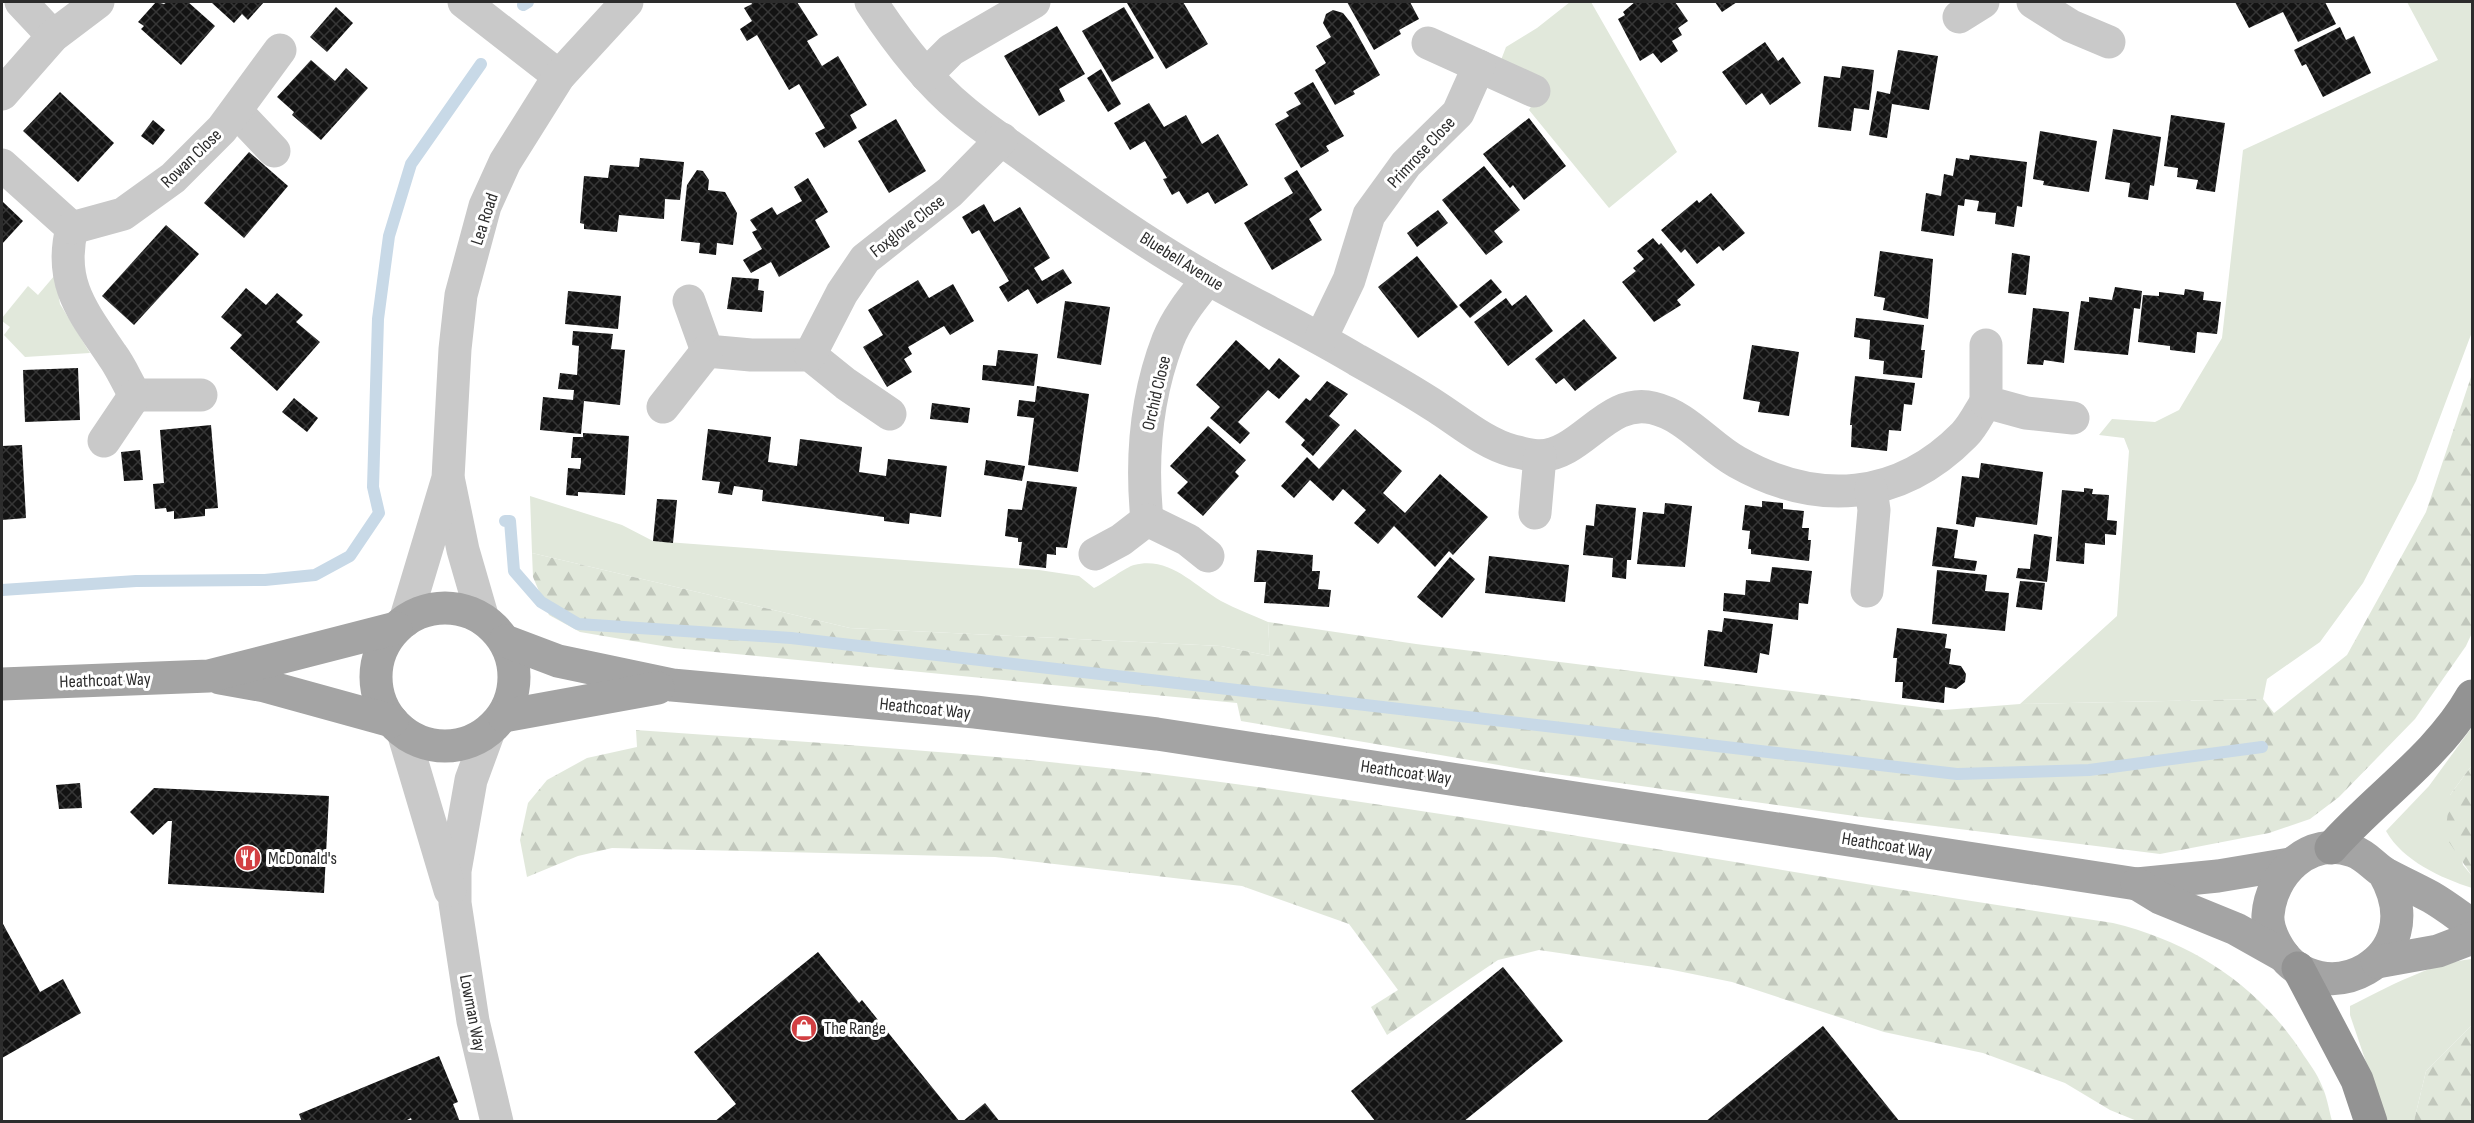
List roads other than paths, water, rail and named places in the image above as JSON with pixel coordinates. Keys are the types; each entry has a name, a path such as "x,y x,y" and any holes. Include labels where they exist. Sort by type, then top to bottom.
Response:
{"highway":[{"path":"2331,848 2354,822 2422,760 2472,696"},
{"path":"2291,962 2353,1072 2371,1122"}],"main road":[{"path":"444,607 464,610 494,630 513,659 515,678 512,698 497,723 469,743 446,747 423,743 397,727 381,704 376,684 377,664 384,644 400,624 423,611 444,607"},
{"name":"Heathcoat Way","path":"209,676 400,624"},
{"name":"Heathcoat Way","path":"494,630 558,661 672,685 963,711 1157,734 1545,791 2137,884 2218,876 2290,864"},
{"name":"Heathcoat Way","path":"2,684 209,676 265,686 397,727"},
{"name":"Heathcoat Way","path":"497,723 672,685"},
{"path":"2384,873 2394,890 2399,909 2397,928 2390,947 2377,962 2359,973 2338,979 2317,977 2291,962 2273,938 2268,919 2270,898 2277,879 2290,864 2309,852 2331,848 2351,850 2369,859 2384,873 2432,898 2472,925"},
{"name":"Heathcoat Way","path":"2137,884 2160,898 2236,929 2291,962"},
{"path":"2377,962 2438,951 2472,938"}],"street":[{"path":"21,2 53,36"},
{"path":"2,94 53,36 98,2"},
{"path":"464,2 559,76"},
{"name":"Lea Road","path":"494,630 463,550 448,478 455,349 461,295 485,206 505,162 559,76 627,2"},
{"name":"Bluebell Avenue","path":"871,2 926,75 961,109 1091,204 1208,279 1321,338 1482,436 1510,450 1540,456"},
{"path":"926,75 951,50 1034,2"},
{"path":"2033,2 2071,26 2109,42"},
{"path":"1428,43 1534,90"},
{"name":"Rowan Close","path":"72,228 123,214 145,200 196,157 236,111 280,50"},
{"name":"Primrose Close","path":"1321,338 1350,280 1369,214 1406,164 1458,113 1479,66"},
{"path":"236,111 274,151"},
{"name":"Foxglove Close","path":"810,355 837,301 865,259 950,192 1002,140"},
{"path":"2,165 72,228 67,250 69,278 76,300 135,395"},
{"name":"Orchid Close","path":"1148,520 1144,485 1146,436 1154,390 1168,339 1188,303 1208,279"},
{"path":"689,301 707,351"},
{"path":"1535,513 1540,456 1564,449 1620,411 1641,405 1658,409 1681,419 1736,462 1792,485 1825,491 1871,489 1905,479 1931,463 1966,433 1986,402 1986,345"},
{"path":"707,351 751,355 810,355 846,384 890,414"},
{"path":"663,407 707,351"},
{"path":"135,395 201,395"},
{"path":"104,441 135,395"},
{"path":"1986,402 2026,413 2073,418"},
{"name":"Lea Road","path":"400,624 448,478"},
{"path":"1867,591 1874,510 1871,489"},
{"path":"1095,554 1121,540 1148,520 1188,540 1208,556"},
{"name":"Lowman Way","path":"454,903 455,871 471,780 497,723"},
{"name":"Lowman Way","path":"397,727 454,903 473,1021 497,1122"}],"waterway":[{"path":"523,5 528,2"},
{"path":"2,590 136,581 265,580 315,575 350,556 379,513 373,487 378,319 389,236 411,164 481,64"},
{"path":"505,521 510,521 514,571 541,602 578,624 791,638 1957,774 2089,770 2262,747"}],"place":[{"name":"McDonald's","path":"248,858"},
{"name":"The Range","path":"804,1028"}]}
